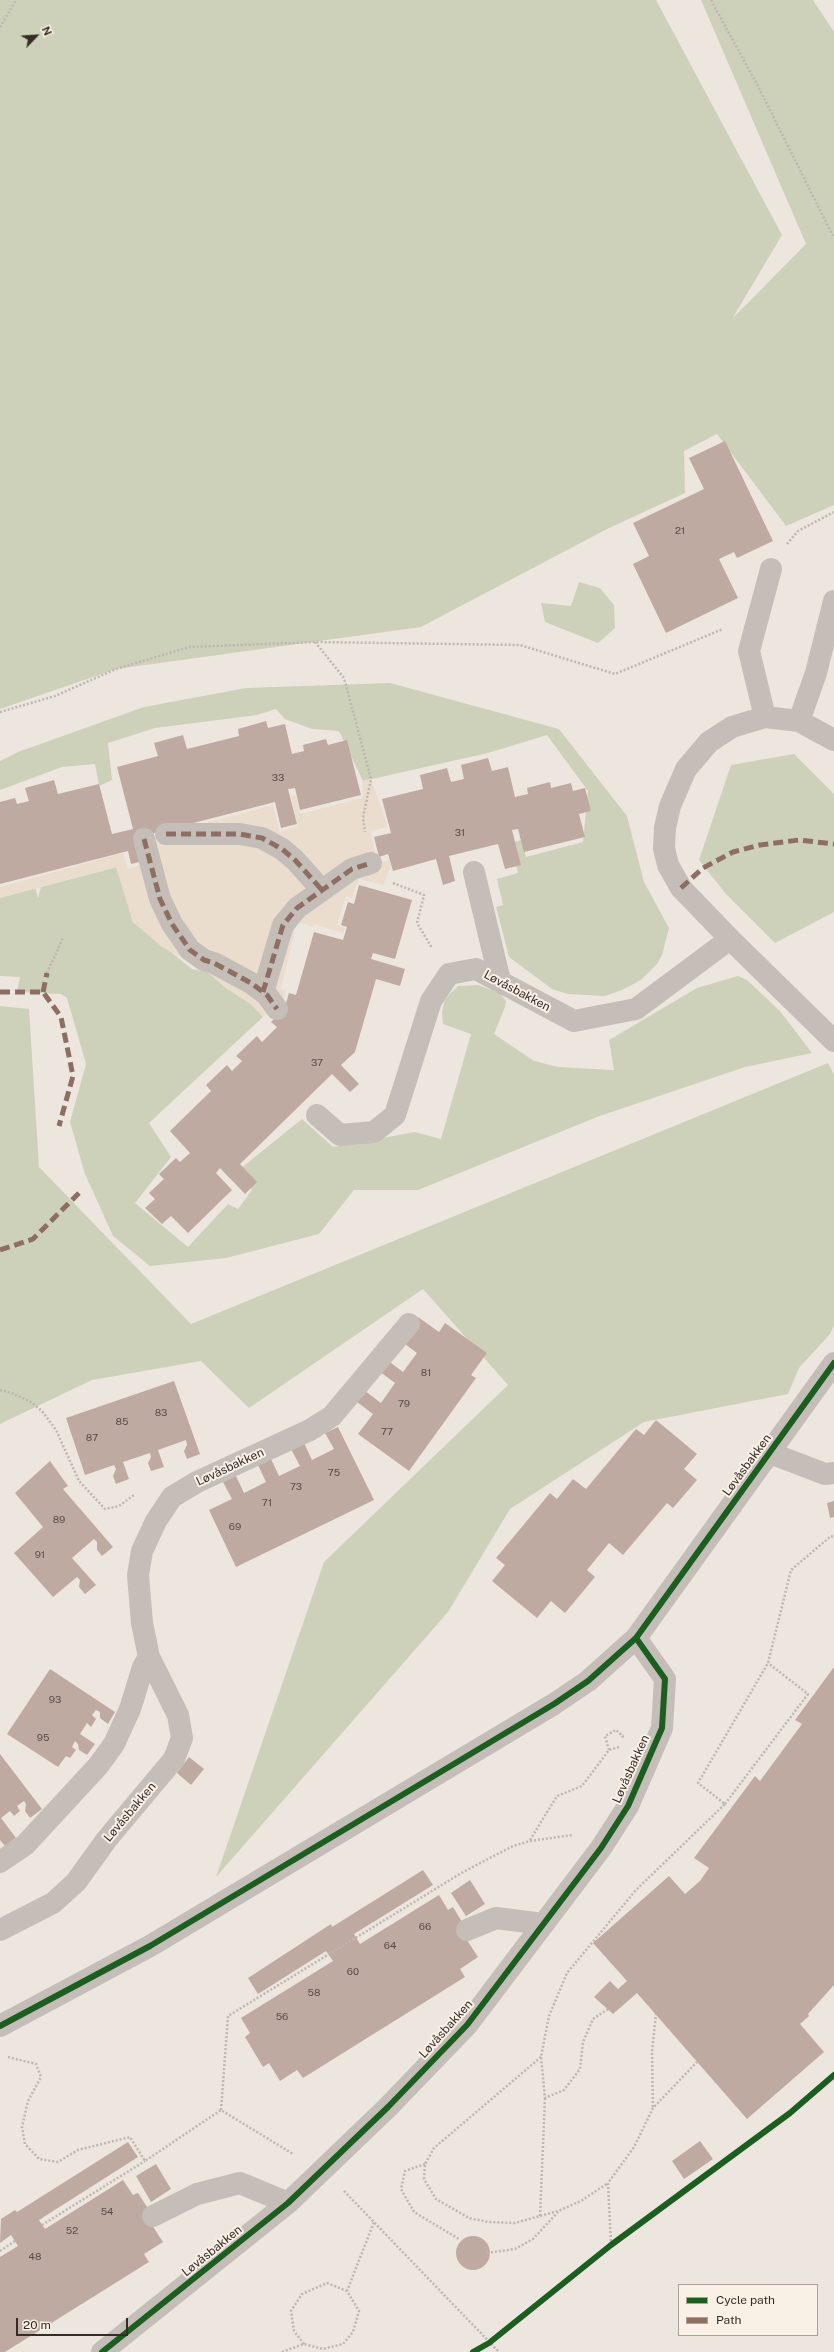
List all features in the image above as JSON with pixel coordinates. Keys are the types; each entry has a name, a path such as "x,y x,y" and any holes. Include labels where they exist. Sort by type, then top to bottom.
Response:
{"street":[{"path":"765,717 749,650 770,569"},
{"path":"799,721 816,673 834,601"},
{"path":"834,740 799,721 765,717 732,727 708,742 686,768 670,806 665,828 664,848 668,865 681,888 730,939 834,1041"},
{"path":"166,834 240,834 262,838 282,849 295,860 321,889"},
{"path":"144,840 160,899 172,924 190,950 204,960 214,962 251,983 263,992 277,1009"},
{"path":"263,992 283,924 296,908 321,889 352,869 371,863"},
{"path":"474,872 500,981"},
{"name":"Løvåsbakken","path":"317,1115 340,1135 374,1132 395,1115 431,1001 449,974 476,969 574,1021 636,1009 730,939"},
{"name":"Løvåsbakken","path":"0,1930 53,1903 76,1882 107,1839 174,1759 182,1738 182,1726 149,1657 142,1623 138,1575 142,1551 156,1521 172,1497 197,1482 310,1430 332,1416 409,1324"},
{"name":"Løvåsbakken","path":"0,2026 150,1946 554,1704 588,1681 636,1638 834,1363"},
{"path":"770,1453 825,1474 834,1473"},
{"name":"Løvåsbakken","path":"102,2352 288,2203 321,2172 467,2025 601,1848 628,1806 662,1728 665,1679 636,1638"},
{"path":"0,1862 25,1845 98,1766 114,1744 130,1709 143,1667 149,1657"},
{"path":"467,1930 496,1918 544,1924"},
{"path":"153,2216 197,2194 240,2183 288,2203"}],"path":[{"path":"0,27 16,0"},
{"path":"711,0 760,90 834,238"},
{"path":"770,569 798,531 834,512"},
{"path":"0,712 55,696 116,669 189,647 315,642 520,645 615,674 727,627 749,650"},
{"path":"315,642 344,678 371,779 363,818 371,863 383,880 424,895 417,923 430,945"},
{"path":"48,973 63,938"},
{"path":"0,1390 12,1392 31,1402 42,1411 56,1430 79,1481 105,1509 119,1506 150,1484 172,1497"},
{"path":"724,1804 698,1783 768,1663 792,1570 831,1536 834,1536"},
{"path":"540,2216 544,2098 541,2057 549,2016 567,1973 636,1890 724,1804 808,1694 768,1663"},
{"path":"530,1841 556,1796 582,1786 608,1750 619,1747 623,1736 616,1730 605,1736 608,1750"},
{"path":"222,2110 228,2016 463,1872 513,1846 530,1841 577,1834 601,1848"},
{"path":"544,2098 564,2090 580,2069 583,2042 593,2019 608,2009"},
{"path":"652,2108 652,2052 656,2014"},
{"path":"0,2056 36,2064 41,2077 28,2101 22,2127 25,2144 39,2159 58,2162 78,2150 130,2137 146,2161"},
{"path":"541,2057 434,2148 425,2164 424,2179 436,2199 469,2218 488,2222 515,2223 558,2211 581,2201 608,2183 634,2147 652,2108 697,2062"},
{"path":"42,2225 146,2161 222,2110"},
{"path":"222,2110 321,2172 338,2185 487,2345 499,2352"},
{"path":"425,2164 405,2171 401,2189 414,2212 459,2239"},
{"path":"608,2183 611,2245"},
{"path":"487,2253 515,2249 533,2239 558,2211"},
{"path":"347,2291 374,2222"},
{"path":"605,2250 617,2240"},
{"path":"0,2250 15,2241"},
{"path":"282,2352 304,2344 323,2349 343,2344 353,2332 359,2311 347,2291 327,2283 302,2294 291,2311 294,2331 304,2344"},
{"path":"487,2345 496,2338"}],"green space":[{"path":"0,0 656,0 782,235 732,319 806,244 701,0 813,0 834,32 834,505 786,526 717,434 684,451 685,493 607,529 421,627 116,669 0,709"},
{"path":"579,582 600,588 614,605 615,628 598,643 545,622 541,603 571,606"},
{"path":"390,683 559,729 627,816 644,882 669,928 662,955 657,964 641,980 622,990 605,996 568,994 552,989 509,957 496,907 503,905 497,879 518,873 511,843 522,840 526,857 583,842 588,791 547,735 488,753 363,781 339,731 312,729 285,719 276,709 257,715 155,728 108,743 112,780 99,786 95,764 62,767 0,790 0,761 18,752 144,707 246,688"},
{"path":"794,754 834,794 834,912 775,943 726,894 699,860 731,765"},
{"path":"117,867 133,922 192,969 208,972 226,988 251,1004 263,1017 149,1123 171,1157 135,1203 188,1247 228,1204 238,1209 252,1190 235,1173 302,1119 333,1147 415,1132 441,1139 471,1034 443,1024 442,1012 445,999 458,986 478,985 500,993 506,1001 494,1034 534,1061 558,1067 614,1070 609,1040 697,988 738,976 747,980 780,1011 812,1053 745,1067 597,1117 418,1190 354,1190 319,1234 226,1258 150,1266 113,1236 85,1174 70,1122 86,1064 67,998 61,994 17,992 20,977 0,976 0,898 35,888 38,898 41,887"},
{"path":"0,1006 29,1009 39,1167 191,1324 828,1063 834,1075 834,1325 830,1334 799,1368 788,1394 644,1422 510,1509 448,1612 216,1877 324,1562 508,1385 423,1289 249,1408 201,1361 92,1380 0,1424"}],"shaded area":[{"path":"371,779 388,827 371,831 377,863 389,860 391,867 383,885 359,879 352,898 346,896 337,925 345,928 343,933 314,924 313,927 297,922 281,989 286,990 283,1003 263,1017 251,1004 226,988 208,972 162,947 133,922 116,867 0,898 0,887 123,853 128,869 146,863 144,839 273,805 280,832 298,826 291,796 296,795 300,814 362,798 363,781"}],"building":[{"path":"725,441 773,541 737,558 734,552 719,559 738,598 666,633 633,564 649,556 633,523 704,489 689,458"},
{"path":"266,721 268,728 285,724 292,754 304,751 303,745 326,739 328,745 347,740 361,795 300,810 295,788 288,789 297,824 281,828 275,802 139,837 144,861 131,864 128,851 0,884 0,802 15,798 17,804 29,801 25,788 54,780 58,794 99,784 112,834 133,829 117,767 158,756 154,743 183,735 187,749 239,736 238,729"},
{"path":"488,758 492,771 508,767 515,797 528,794 527,788 550,782 551,788 571,783 573,791 585,788 591,811 579,814 585,837 524,852 518,829 512,830 521,865 505,869 498,844 449,856 455,881 443,885 436,859 393,871 388,854 379,857 374,837 391,833 382,799 423,789 420,775 447,768 451,782 464,779 461,765"},
{"path":"359,885 412,900 395,959 373,953 371,959 405,969 400,986 376,979 355,1052 341,1065 359,1084 350,1092 332,1074 240,1164 257,1182 245,1194 220,1168 216,1173 232,1190 188,1233 171,1216 162,1224 145,1208 155,1199 149,1193 164,1179 159,1174 176,1158 180,1162 190,1153 170,1131 211,1091 206,1085 227,1065 232,1071 242,1061 236,1056 257,1036 262,1042 277,1027 271,1022 284,1010 289,993 296,995 314,932 343,940 347,927 341,925 348,902 354,904"},
{"path":"418,1317 439,1332 445,1323 487,1353 471,1375 476,1378 409,1471 358,1434 373,1414 357,1402 365,1391 381,1403 395,1383 379,1371 387,1360 403,1372 417,1353 401,1341"},
{"path":"174,1381 200,1454 187,1459 184,1451 187,1445 186,1440 158,1450 164,1467 151,1471 148,1463 151,1457 150,1453 123,1462 129,1479 116,1484 113,1476 116,1469 114,1465 85,1475 66,1418"},
{"path":"656,1420 697,1454 684,1469 697,1480 673,1508 667,1503 623,1555 609,1543 587,1570 595,1577 565,1613 551,1601 537,1618 492,1581 505,1565 496,1558 550,1493 557,1499 573,1479 586,1489 636,1429 644,1435"},
{"path":"338,1427 374,1500 236,1567 209,1510 232,1499 223,1482 236,1476 244,1493 266,1482 258,1465 271,1459 279,1476 300,1466 291,1449 304,1443 312,1460 334,1449 325,1433"},
{"path":"50,1461 68,1486 63,1489 113,1547 102,1556 97,1550 97,1542 94,1539 72,1558 96,1585 85,1594 79,1587 80,1580 77,1577 53,1597 14,1553 43,1527 15,1493"},
{"path":"834,1501 834,1517 830,1518 827,1503"},
{"path":"834,1667 834,1985 808,2014 809,2016 800,2024 824,2052 747,2119 637,1993 613,2014 594,1997 610,1981 618,1989 627,1981 593,1943 669,1876 685,1894 700,1881 709,1868 694,1858 755,1776 760,1781 802,1724 795,1720"},
{"path":"50,1669 115,1712 108,1724 100,1718 100,1712 96,1710 92,1715 96,1719 91,1727 87,1723 80,1734 95,1744 87,1755 79,1750 78,1744 75,1741 72,1747 76,1750 70,1758 66,1756 58,1767 7,1734"},
{"path":"0,1754 42,1809 30,1818 25,1811 26,1804 24,1801 17,1806 20,1811 14,1816 10,1811 1,1818 16,1838 5,1846 0,1840"},
{"path":"189,1757 204,1769 191,1785 177,1773"},
{"path":"423,1870 433,1885 354,1934 360,1944 439,1895 448,1910 453,1907 467,1930 467,1940 478,1957 460,1969 465,1977 303,2078 297,2070 280,2081 269,2063 263,2067 245,2037 250,2033 241,2018 333,1961 326,1951 258,1994 248,1978 331,1924 332,1927"},
{"path":"470,1880 485,1904 466,1916 451,1893"},
{"path":"700,2141 713,2159 684,2179 672,2161"},
{"path":"128,2142 138,2157 39,2220 45,2229 123,2180 133,2195 138,2193 153,2216 152,2225 163,2242 144,2254 149,2262 5,2352 0,2352 0,2257 18,2246 11,2235 0,2243 1,2219 15,2210 17,2212"},
{"path":"156,2164 171,2189 151,2202 136,2176"},
{"path":"473,2236 485,2241 490,2253 485,2265 473,2270 461,2265 456,2253 461,2241"}],"marked path":[{"path":"166,834 240,834 262,838 282,849 295,860 321,889"},
{"path":"144,839 160,899 172,924 190,950 204,960 214,963 251,983 267,995 277,1009"},
{"path":"681,888 703,868 733,852 760,845 799,840 834,844"},
{"path":"263,992 283,925 297,908 352,869 371,863"},
{"path":"43,992 47,973"},
{"path":"0,992 43,992 61,1017 73,1076 59,1126"},
{"path":"0,1250 33,1239 79,1193"}],"cycle path":[{"path":"0,2026 150,1946 554,1704 588,1681 636,1638 834,1363"},
{"path":"102,2352 288,2203 388,2107 467,2025 601,1848 628,1806 662,1728 665,1679 636,1638"},
{"path":"473,2352 489,2343 611,2245 790,2113 834,2075"}]}
